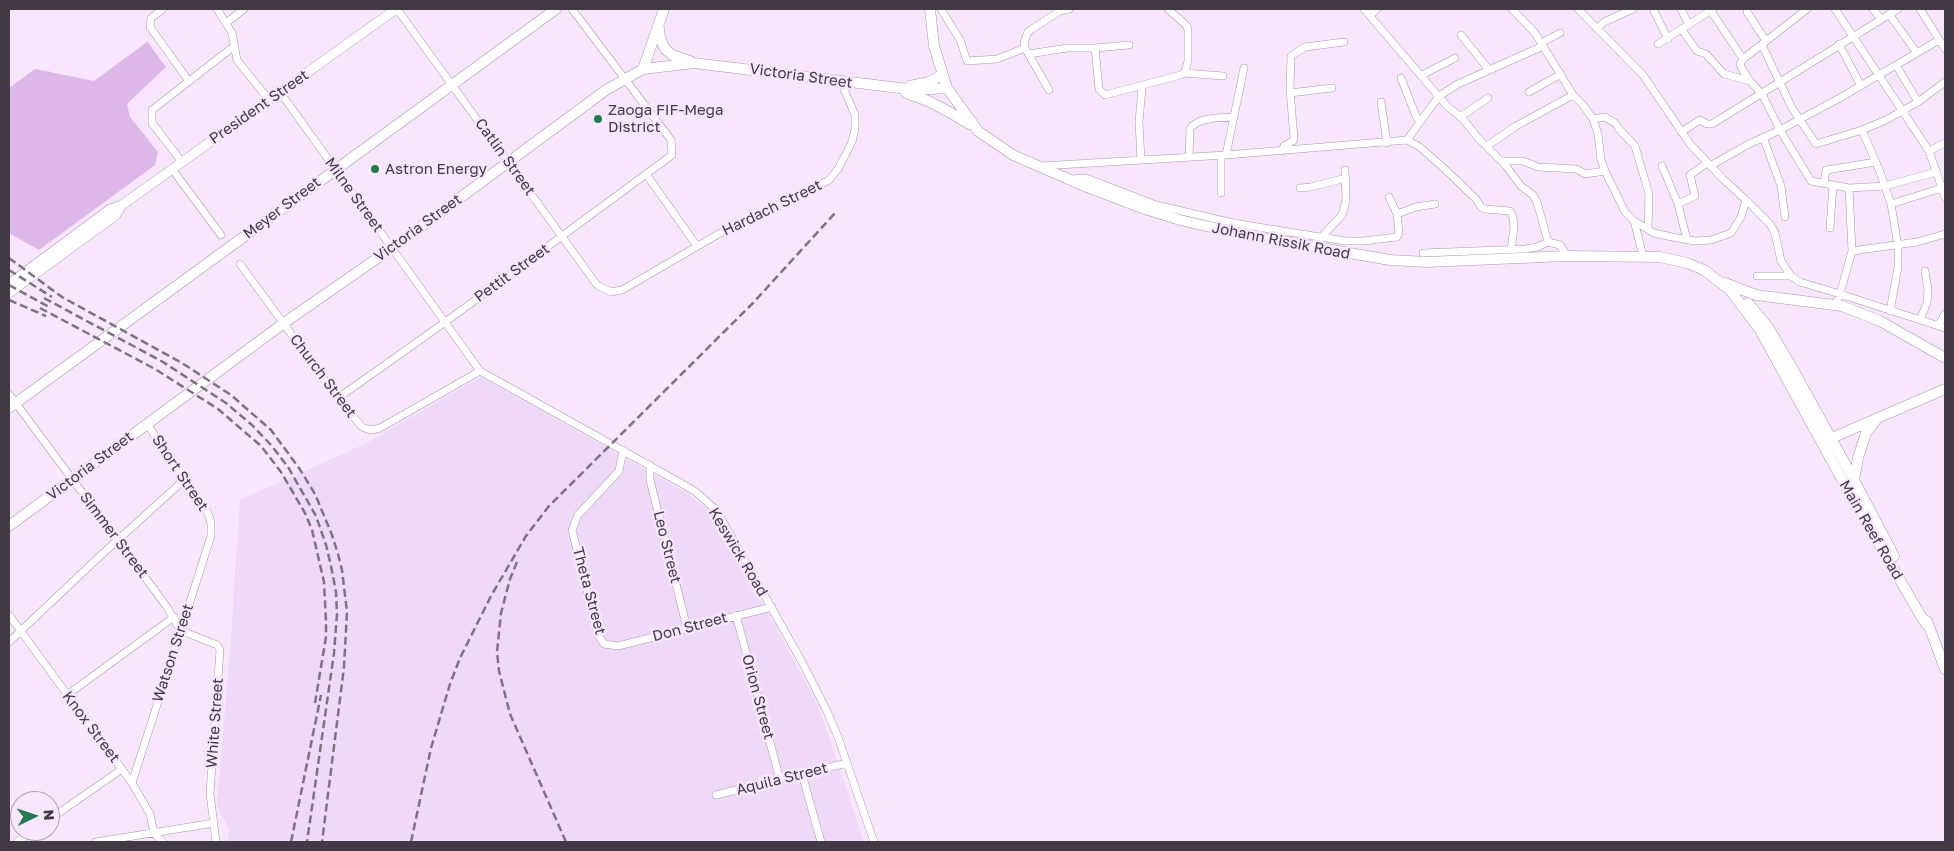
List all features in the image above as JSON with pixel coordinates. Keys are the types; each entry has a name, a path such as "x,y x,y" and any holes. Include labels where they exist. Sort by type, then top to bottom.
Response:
{"main road":[{"name":"Meyer Street","path":"12,405 556,9"},
{"path":"643,68 664,9"},
{"name":"Johann Rissik Road","path":"930,9 934,46 942,76 958,105 978,131 1013,155 1145,209 1180,220 1312,247 1390,260 1427,262 1567,256 1642,256 1660,257 1686,263 1704,270 1744,299 1768,327 1832,438"},
{"path":"659,25 660,38 665,50 694,64"},
{"name":"Victoria Street","path":"9,526 284,323 392,248 606,90 643,68 694,64 734,67 923,91 947,88"},
{"name":"Victoria Street","path":"902,88 929,82 942,76"},
{"path":"890,87 952,112 978,131"},
{"path":"1718,280 1756,295 1842,306 1880,321 1945,358"},
{"name":"Johann Rissik Road","path":"1730,290 1760,330 1822,442"},
{"path":"1822,442 1945,389"},
{"path":"1854,480 1858,458 1866,433 1876,419"},
{"name":"Main Reef Road","path":"1832,438 1916,599 1945,669"},
{"name":"Main Reef Road","path":"1822,442 1927,625"}],"street":[{"path":"163,9 151,18 150,27 188,80"},
{"path":"217,9 232,34 237,60 269,100"},
{"path":"226,23 244,9"},
{"name":"Catlin Street","path":"396,9 597,285 611,292 622,290"},
{"name":"President Street","path":"9,284 110,209 122,205 396,9"},
{"path":"572,9 625,79"},
{"path":"941,9 960,40 968,61 997,59 1027,51 1095,48 1129,44"},
{"path":"1049,90 1024,42 1028,32 1060,11 1069,9"},
{"path":"1168,9 1187,26 1188,30 1188,62 1184,73"},
{"path":"1364,9 1447,106 1460,116 1479,139 1502,161 1521,186 1535,198 1548,242"},
{"path":"1370,15 1377,9"},
{"path":"1512,9 1535,33 1573,95 1584,105 1593,119 1598,134 1601,160 1611,187 1625,212 1634,220 1654,233 1695,241 1711,240 1731,232 1742,218 1746,200"},
{"path":"1578,9 1643,75 1681,132 1709,164 1770,224 1776,233 1781,260 1791,276 1800,282 1941,327 1945,314"},
{"path":"1598,28 1604,22 1633,9"},
{"path":"1653,9 1668,39"},
{"path":"1682,9 1689,25"},
{"path":"1808,9 1743,59 1740,64 1750,81 1762,94 1780,130 1811,181 1849,188 1885,186 1939,174"},
{"path":"1835,9 1929,151 1939,174 1945,197"},
{"path":"1873,9 1881,19"},
{"path":"1681,132 1700,120 1707,124 1712,124 1853,35 1898,9"},
{"path":"1920,9 1945,50"},
{"path":"1658,44 1711,10 1743,59"},
{"path":"1747,12 1764,43 1792,108 1816,144 1862,130 1903,111 1945,82"},
{"path":"1889,14 1917,53"},
{"path":"1682,30 1697,51 1706,54 1724,74 1750,81"},
{"path":"1407,140 1439,96 1458,84 1542,45 1560,33"},
{"path":"1461,35 1489,70"},
{"path":"1678,204 1695,196 1690,175 1780,130 1861,86 1939,40"},
{"path":"1282,151 1284,146 1293,141 1294,138 1290,92 1291,56 1305,47 1344,42"},
{"path":"1839,44 1861,86"},
{"path":"182,162 152,123 150,114 154,108 188,80 234,47"},
{"path":"1095,48 1100,88 1105,96 1142,87 1184,73 1222,76"},
{"path":"1422,76 1454,58"},
{"path":"1896,65 1918,102"},
{"path":"1221,193 1223,156 1234,117 1244,68"},
{"path":"1529,92 1561,74"},
{"path":"1401,78 1420,122"},
{"name":"Pettit Street","path":"338,398 444,323 672,155 671,140 625,79"},
{"name":"Hardach Street","path":"622,290 697,246 829,180 838,169 852,142 855,129 854,115 841,82"},
{"path":"1141,160 1139,122 1142,87"},
{"path":"1290,92 1332,88"},
{"name":"Milne Street","path":"280,92 480,371"},
{"path":"1487,146 1516,126 1573,95"},
{"path":"1460,116 1488,98"},
{"path":"1381,102 1387,143"},
{"path":"1189,157 1190,129 1192,126 1200,121 1214,118 1234,117"},
{"path":"1593,119 1605,117 1615,122 1635,146 1649,194 1648,229"},
{"path":"1862,130 1885,186 1898,246 1898,267 1890,311"},
{"path":"1763,137 1781,186 1785,217"},
{"path":"1038,166 1223,156 1407,140 1420,147 1483,208 1510,211 1514,228 1511,250"},
{"path":"1929,151 1945,143"},
{"path":"1502,161 1518,160 1550,168 1576,170 1586,174 1605,171"},
{"path":"1824,183 1826,170 1876,162"},
{"path":"1662,166 1678,204 1687,240"},
{"path":"172,169 221,236"},
{"path":"1312,247 1342,215 1346,201 1345,170"},
{"path":"646,174 697,246"},
{"path":"1069,179 1086,178 1156,205 1224,221 1345,241 1396,237 1399,233 1397,214 1389,197"},
{"path":"1300,188 1346,178"},
{"path":"1830,228 1833,185"},
{"path":"1835,305 1852,251 1849,188"},
{"path":"1890,204 1942,188"},
{"path":"1397,214 1416,207 1435,204"},
{"name":"President Street","path":"9,293 116,215 122,205"},
{"path":"1634,220 1642,256"},
{"path":"1852,251 1898,246 1945,234"},
{"path":"1423,253 1511,250 1537,247 1548,242 1560,245 1567,256"},
{"name":"Church Street","path":"240,264 338,398 362,427 372,430 380,428 480,371"},
{"path":"1920,320 1927,303 1928,290 1925,271"},
{"path":"1757,276 1791,276"},
{"name":"Keswick Road","path":"480,371 696,492 717,511 772,607 826,708 874,842"},
{"name":"Simmer Street","path":"9,394 12,405 117,540 174,617 180,630"},
{"name":"Short Street","path":"147,424 208,514 211,523"},
{"name":"Theta Street","path":"609,646 604,644 598,635 573,533 573,526 578,515 619,470 623,450"},
{"name":"Leo Street","path":"650,465 650,480 687,628"},
{"path":"9,642 184,480"},
{"name":"Watson Street","path":"132,783 211,536 211,523"},
{"name":"Don Street","path":"609,646 618,646 772,607"},
{"name":"Knox Street","path":"9,615 132,783 150,814 154,833 163,842"},
{"name":"Orion Street","path":"736,615 780,780"},
{"path":"67,695 174,617"},
{"name":"White Street","path":"180,630 217,645 220,650 210,793 216,842"},
{"name":"Aquila Street","path":"716,795 847,763"},
{"path":"60,812 122,769"},
{"path":"802,774 821,842"},
{"path":"96,842 133,839 154,833 214,823"}],"shaded area":[{"path":"147,41 166,67 127,104 130,117 158,152 155,165 39,250 9,233 9,88 35,69 94,81"},
{"path":"481,377 687,493 706,508 765,607 818,705 864,842 228,842 229,829 217,805 231,640 240,500 365,444"}],"railway":[{"path":"411,842 431,748 450,684 460,658 491,596 526,536 549,506 753,303 836,212"},
{"path":"9,258 62,297 182,363 231,395 271,430 299,468 315,494 338,554 347,612 344,667 322,842"},
{"path":"9,270 52,297"},
{"path":"9,285 49,307"},
{"path":"44,298 163,362 226,403 252,425 271,445 288,467 316,516 331,566 336,592 337,614 334,653 307,842"},
{"path":"9,300 46,316"},
{"path":"40,308 155,369 218,409 261,446 281,472 305,513 312,530 324,582 326,637 315,703"},
{"path":"517,562 510,579 501,613 497,652 499,671 510,714 566,842"},
{"path":"291,842 321,695"}],"place":[{"name":"Zaoga FIF-Mega District","path":"598,119"},
{"name":"Astron Energy","path":"375,169"}]}
